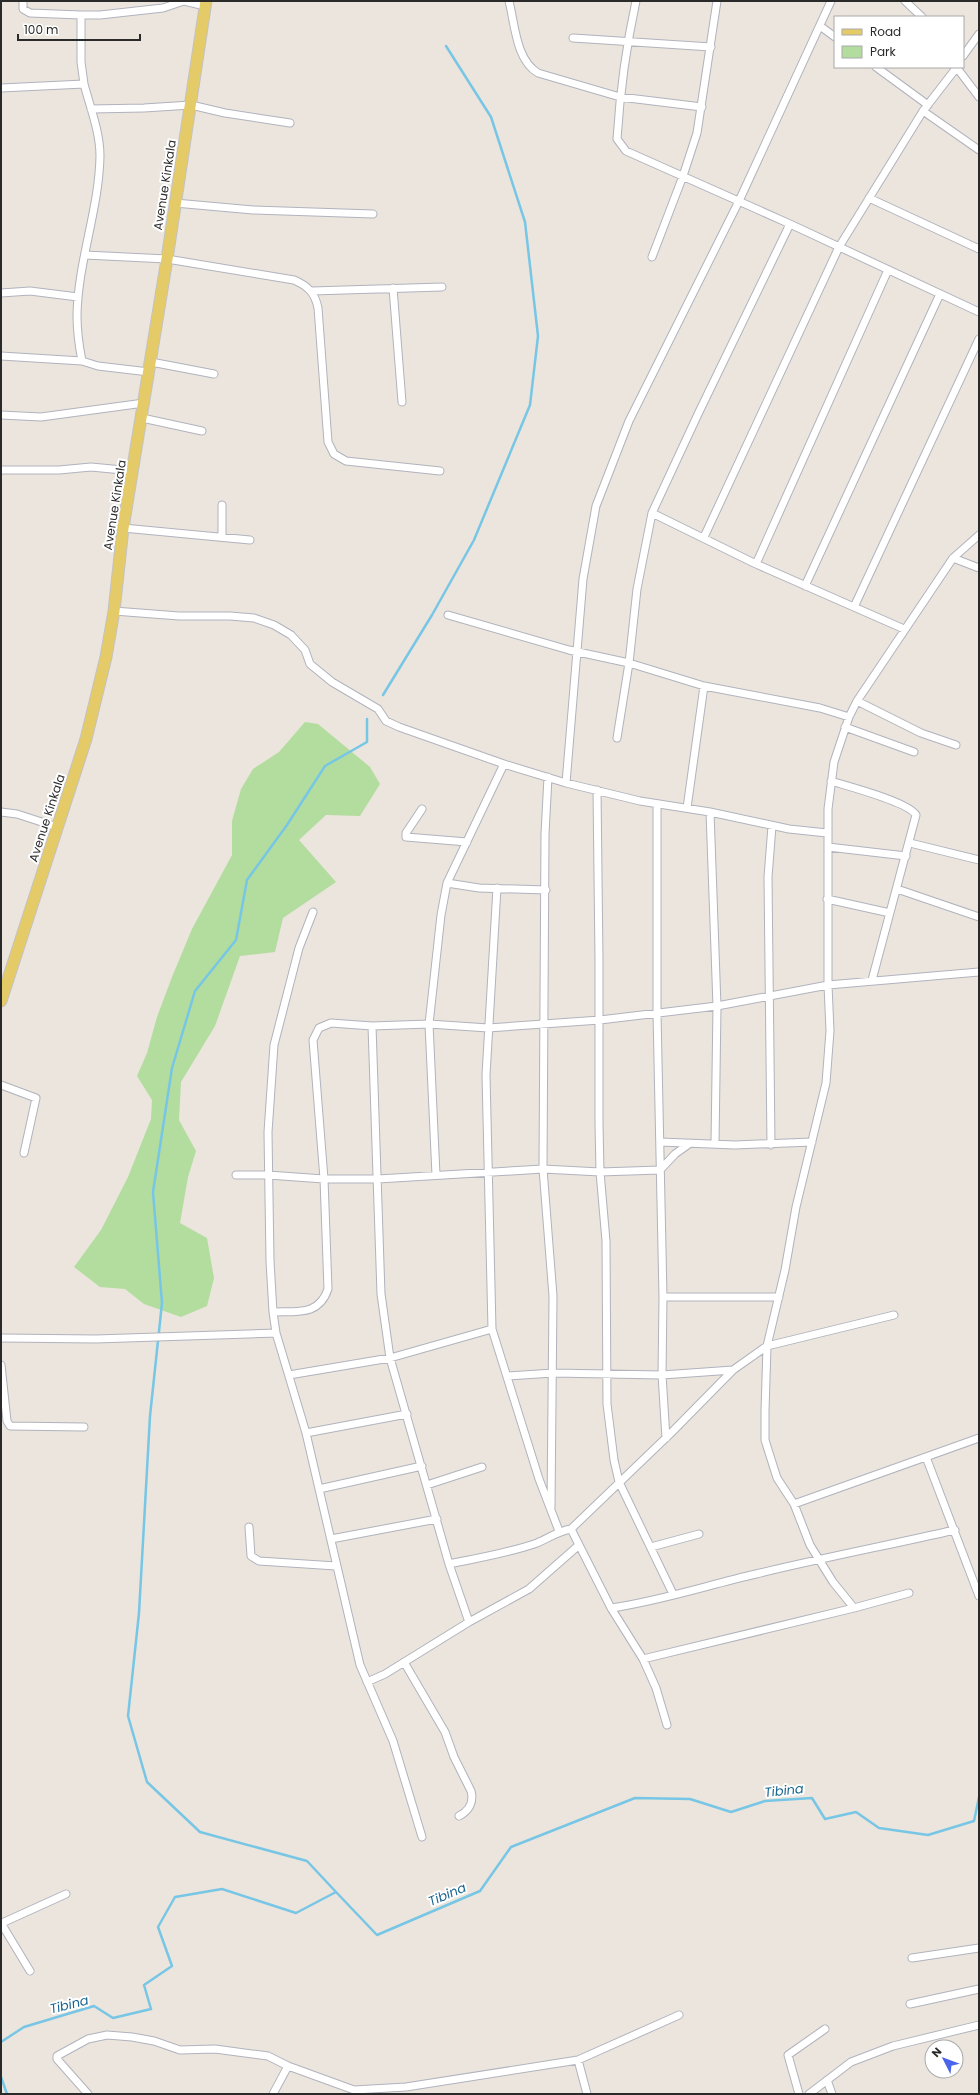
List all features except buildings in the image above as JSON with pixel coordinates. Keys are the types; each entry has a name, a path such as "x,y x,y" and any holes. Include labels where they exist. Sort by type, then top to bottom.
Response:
{"main road":[{"name":"Avenue Kinkala","path":"1,1001 86,739 114,611 124,528 176,203 205,4"}],"street":[{"path":"23,1 23,9 30,13 81,15 100,15 163,8 184,1 205,4"},
{"path":"509,1 523,59 529,68 547,77 620,97 702,107"},
{"path":"636,1 628,41 616,139 626,151 839,246 979,312"},
{"path":"652,257 683,176 697,133 717,1"},
{"path":"566,783 583,579 596,506 629,421 739,201 831,1"},
{"path":"905,1 921,16"},
{"path":"81,15 81,62 84,84 98,134 100,154 99,185 78,297 78,335 82,361"},
{"path":"820,26 834,36"},
{"path":"964,55 979,34"},
{"path":"573,38 711,48"},
{"path":"877,68 979,150"},
{"path":"704,537 839,246 925,108 956,68"},
{"path":"958,68 979,97"},
{"path":"1,88 84,84"},
{"path":"91,109 191,105 225,113 290,123"},
{"path":"869,198 979,249"},
{"path":"176,203 253,210 373,214"},
{"path":"617,738 629,663 637,589 652,514 699,412 790,224"},
{"path":"85,255 167,260 294,280 306,286 312,291 318,308 328,442 334,454 346,461 440,471"},
{"path":"756,564 888,270"},
{"path":"312,291 442,287"},
{"path":"393,288 402,402"},
{"path":"1,293 30,291 78,297"},
{"path":"805,586 940,294"},
{"path":"854,607 979,339"},
{"path":"1,356 82,361 98,366 150,367 214,374"},
{"path":"1,416 41,417 144,403"},
{"path":"142,418 202,432"},
{"path":"1,470 59,470 91,467 133,471"},
{"path":"222,505 222,537"},
{"path":"652,514 704,537 756,564 904,629"},
{"path":"124,528 250,540"},
{"path":"854,1608 810,1545 794,1504 777,1478 765,1440 767,1346 780,1297 796,1207 826,1083 829,1056 830,1031 828,985 827,833 831,781 834,762 845,727 858,701 904,629 953,558 979,535"},
{"path":"953,558 979,568"},
{"path":"114,611 179,616 230,616 254,618 274,625 291,635 305,650 310,664 332,682 378,709 386,721 504,764 566,783 657,804 710,812 806,832 827,833"},
{"path":"448,615 576,652 629,663 704,686 820,708 849,717"},
{"path":"687,808 704,686"},
{"path":"858,701 921,733 956,745"},
{"path":"845,727 914,752"},
{"path":"436,1175 429,1024 436,947 446,883 504,764"},
{"path":"548,777 543,1168 553,1296 551,1508"},
{"path":"831,781 878,796 912,810 916,815 910,843 872,980"},
{"path":"597,790 600,1172 606,1241 606,1372 611,1440 619,1482 673,1594"},
{"path":"657,804 657,1013 663,1297 662,1375 666,1438"},
{"path":"422,809 406,833 406,837 467,842"},
{"path":"1,812 17,814 57,827"},
{"path":"710,812 717,1006 715,1144"},
{"path":"771,1145 768,998 768,877 772,826"},
{"path":"910,843 979,860"},
{"path":"828,846 906,856"},
{"path":"446,883 497,888 546,890"},
{"path":"497,888 486,1076 488,1173 491,1214 492,1329 534,1466 559,1531"},
{"path":"897,889 979,917"},
{"path":"828,900 890,913"},
{"path":"313,912 299,948 274,1045 268,1132 270,1261 273,1312 276,1333 306,1433 354,1641 367,1682 393,1741 422,1837"},
{"path":"273,1312 309,1310 317,1308 324,1300 328,1290 324,1179 313,1040 315,1034 324,1024 331,1023 372,1026 429,1024 488,1028 600,1020 717,1006 768,998 828,985 872,980 979,972"},
{"path":"372,1026 372,1061 382,1294 390,1358 449,1564 469,1622"},
{"path":"1,1085 36,1098 24,1153"},
{"path":"660,1142 689,1144 771,1145 812,1142"},
{"path":"236,1175 268,1175 324,1179 378,1179 488,1173 543,1168 600,1172 660,1170 675,1154 689,1144"},
{"path":"663,1297 780,1297"},
{"path":"449,1564 493,1555 537,1542 559,1531 571,1529 734,1370 767,1346 894,1315"},
{"path":"289,1375 390,1358 492,1329"},
{"path":"1,1338 96,1339 276,1333"},
{"path":"1,1365 7,1421 10,1426 84,1427"},
{"path":"507,1376 606,1372 662,1375 734,1370"},
{"path":"306,1433 407,1414"},
{"path":"794,1504 979,1438"},
{"path":"926,1457 979,1596"},
{"path":"319,1489 422,1466"},
{"path":"427,1485 482,1467"},
{"path":"331,1539 437,1519"},
{"path":"249,1527 251,1556 254,1559 259,1561 336,1566"},
{"path":"571,1529 611,1608 643,1659 656,1688 667,1725"},
{"path":"611,1608 643,1603 673,1594 802,1563 955,1530"},
{"path":"651,1547 699,1534"},
{"path":"367,1682 404,1662 469,1622 529,1589 579,1545"},
{"path":"643,1659 910,1593"},
{"path":"404,1662 445,1732 454,1757 471,1791 473,1797 471,1805 466,1813 460,1816"},
{"path":"30,1971 1,1923 66,1894"},
{"path":"912,1958 979,1948"},
{"path":"910,2004 979,1989"},
{"path":"88,2094 56,2056 88,2039 107,2035 154,2041 180,2050 215,2049 251,2052 268,2056 288,2066 354,2090 364,2090 406,2087 578,2060 679,2015"},
{"path":"809,2094 851,2062 893,2046 979,2025"},
{"path":"798,2094 788,2055 825,2029"},
{"path":"578,2060 587,2094"},
{"path":"273,2094 288,2066"},
{"path":"827,2080 832,2094"}],"green space":[{"path":"305,722 318,724 370,767 380,784 360,816 326,815 299,840 336,882 283,918 275,952 240,956 215,1026 181,1082 179,1120 196,1151 188,1177 180,1223 207,1238 214,1278 207,1306 181,1317 144,1304 125,1289 100,1287 74,1267 101,1230 128,1177 151,1119 152,1100 137,1076 147,1053 157,1017 192,929 232,855 232,821 241,789 253,769 279,752"}],"waterway":[{"path":"383,695 432,615 474,540 530,405 538,336 525,222 491,117 446,46"},
{"path":"336,1892 307,1861 200,1832 147,1782 128,1716 139,1613 150,1416 162,1303 153,1192 172,1068 195,991 236,940 247,880 287,825 325,766 367,742 367,719"},
{"name":"Tibina","path":"1,2042 24,2027 94,2006 113,2018 151,2009 144,1985 172,1966 158,1927 175,1897 222,1889 296,1913 336,1892 377,1935 480,1891 511,1847 635,1798 690,1799 731,1812 765,1801 812,1798 825,1819 856,1812 879,1828 928,1835 974,1821 979,1797"},
{"name":"Tibina","path":"1,2077 7,2094"}]}
